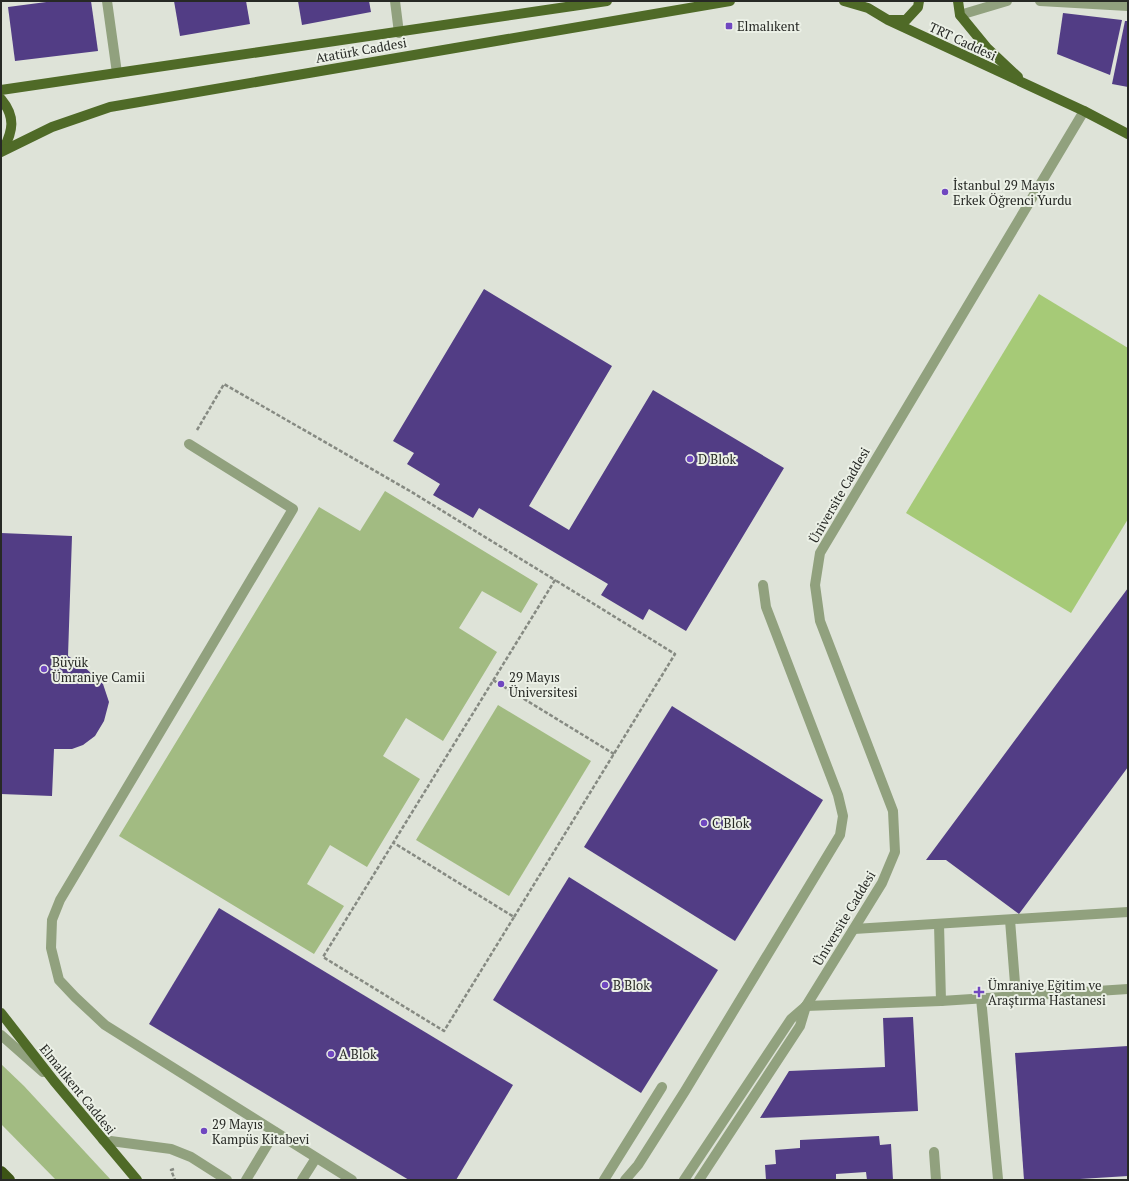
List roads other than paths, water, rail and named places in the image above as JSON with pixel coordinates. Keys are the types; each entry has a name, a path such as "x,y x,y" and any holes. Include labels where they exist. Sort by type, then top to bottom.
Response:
{"highway":[{"path":"1,1172 9,1180"}],"main road":[{"name":"Atatürk Caddesi","path":"1,90 607,1"},
{"name":"Atatürk Caddesi","path":"2,151 52,127 110,107 730,1"},
{"path":"844,1 868,8 888,20 906,20 918,8 919,1"},
{"name":"TRT Caddesi","path":"958,1 960,15 987,48 1026,84"},
{"name":"TRT Caddesi","path":"888,20 1084,111 1128,134"},
{"name":"Atatürk Caddesi","path":"1,99 8,110 12,122 11,134 2,151"},
{"name":"Elmalıkent Caddesi","path":"1,1013 54,1081 137,1180"}],"street":[{"path":"107,1 117,73"},
{"path":"395,1 399,32"},
{"path":"960,15 1008,1"},
{"path":"1040,1 1128,6"},
{"name":"Üniversite Caddesi","path":"700,1180 800,1026 806,1006 882,883 895,852 893,811 820,621 815,585 820,552 1084,111"},
{"path":"189,444 293,509 60,900 52,920 51,948 60,980 75,997 105,1025 352,1180"},
{"path":"625,1180 638,1165 685,1092 840,835 843,816 838,794 766,607 763,585"},
{"path":"854,930 1128,912"},
{"path":"1010,920 1016,996"},
{"path":"939,924 941,1001"},
{"path":"806,1006 941,1001 1128,989"},
{"path":"981,998 998,1178"},
{"name":"Üniversite Caddesi","path":"684,1180 791,1019 806,1006"},
{"path":"1,1035 54,1081"},
{"path":"604,1180 662,1087"},
{"path":"246,1180 275,1132"},
{"path":"103,1140 172,1149 191,1157 227,1180"},
{"path":"934,1152 936,1180"},
{"path":"302,1180 316,1158"}],"place":[{"name":"Elmalıkent","path":"729,26"},
{"name":"İstanbul 29 Mayıs Erkek Öğrenci Yurdu","path":"945,192"},
{"name":"D Blok","path":"690,459"},
{"name":"Büyük Ümraniye Camii","path":"44,669"},
{"name":"29 Mayıs Üniversitesi","path":"501,684"},
{"name":"C Blok","path":"704,823"},
{"name":"B Blok","path":"605,985"},
{"name":"Ümraniye Eğitim ve Araştırma Hastanesi","path":"979,992"},
{"name":"A Blok","path":"331,1054"},
{"name":"29 Mayıs Kampüs Kitabevi","path":"204,1131"}]}
